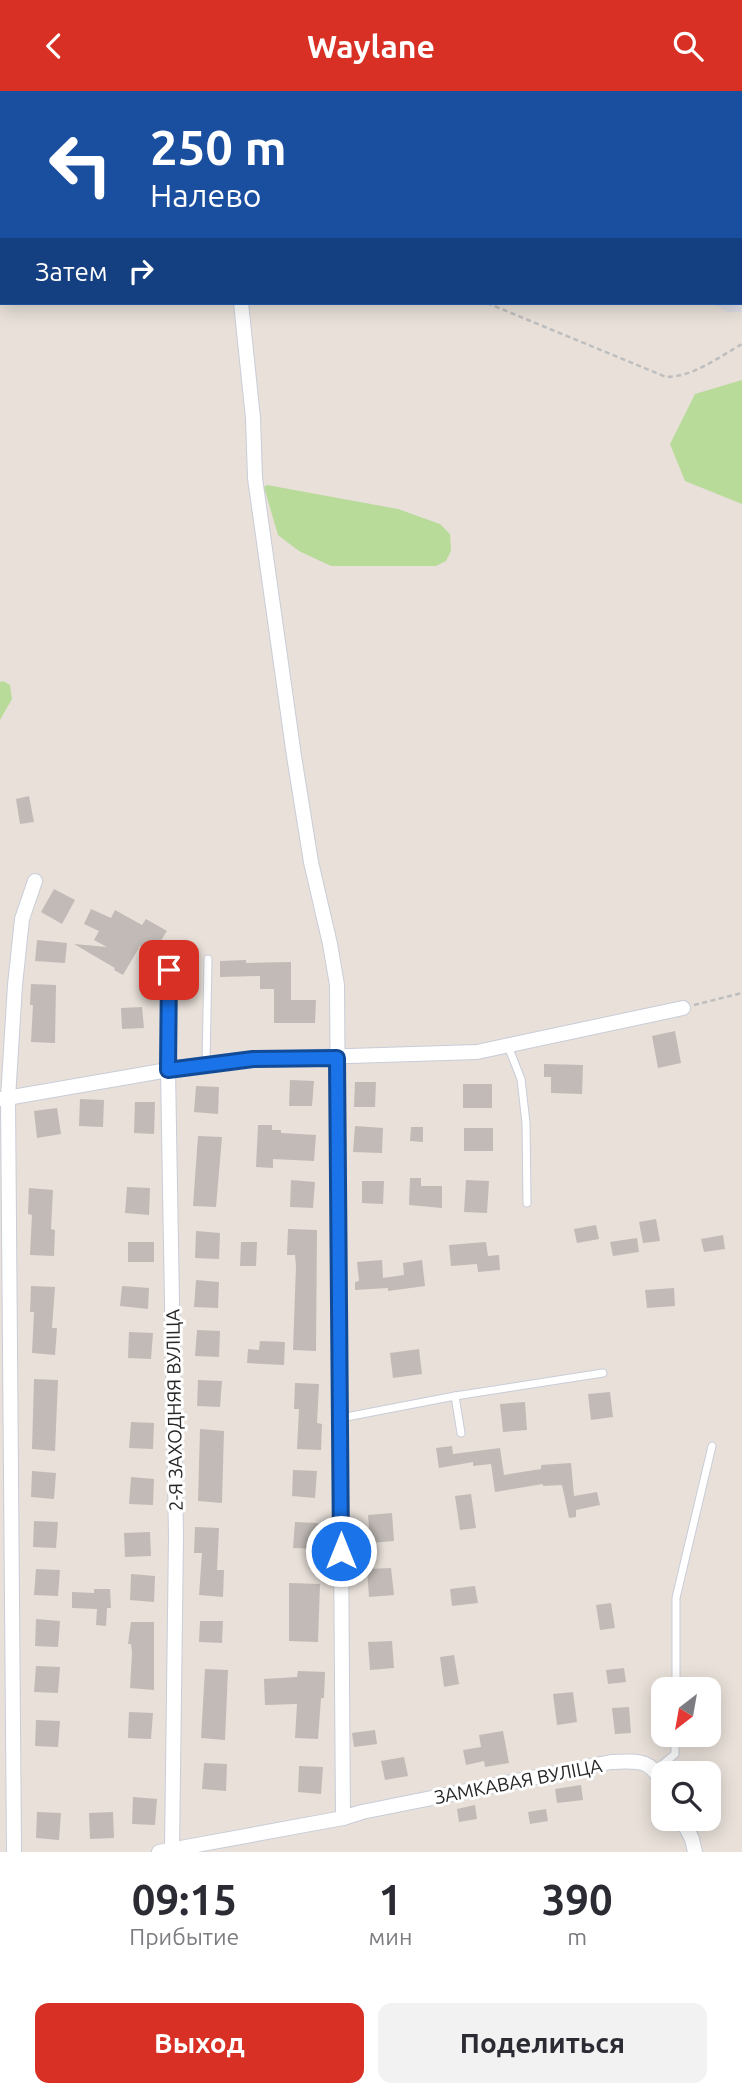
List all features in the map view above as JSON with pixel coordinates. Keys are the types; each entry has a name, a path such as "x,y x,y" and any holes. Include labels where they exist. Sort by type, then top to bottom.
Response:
{"street":[{"path":"241,305 253,418 255,478 294,756 311,862 337,985 344,1818"},
{"path":"14,1852 4,1099 22,919 35,881"},
{"name":"2-Я ЗАХОДНЯЯ ВУЛІЦА","path":"165,1851 176,1536 168,1070 169,970"},
{"path":"4,1099 168,1070 253,1059 477,1052 683,1008"},
{"name":"ЗАМКАВАЯ ВУЛІЦА","path":"165,1851 344,1818 362,1812 611,1762 638,1761 651,1768"},
{"path":"688,1831 695,1852"}],"lane":[{"path":"206,1065 208,959"},
{"path":"508,1046 521,1079 526,1123 527,1203"},
{"path":"340,1418 455,1396 603,1373"},
{"path":"455,1396 461,1433"},
{"path":"676,1677 676,1598 712,1446"},
{"path":"667,1761 675,1754 675,1747"}],"path":[{"path":"492,305 666,377 678,377 691,372 742,344"},
{"path":"683,1008 742,993"}],"shaded area":[{"path":"716,305 742,305 742,312 727,312"}],"green space":[{"path":"742,380 742,504 685,481 670,444 695,394"},
{"path":"267,485 398,509 440,524 450,534 451,551 446,561 436,566 331,566 299,551 278,535 264,487"},
{"path":"0,682 10,685 12,699 0,720"}],"building":[{"path":"29,796 34,822 20,824 16,799"},
{"path":"54,889 75,900 62,924 41,912"},
{"path":"91,909 111,918 115,910 142,925 146,919 167,931 153,953 140,946 123,975 74,944 107,947 94,940 99,931 84,924"},
{"path":"37,940 67,943 65,963 35,961"},
{"path":"246,960 246,963 291,962 291,1000 316,1000 315,1023 274,1023 274,989 260,989 260,976 220,977 220,961"},
{"path":"31,984 56,985 55,1043 31,1042"},
{"path":"142,1007 144,1028 122,1029 121,1008"},
{"path":"675,1031 681,1063 658,1068 652,1036"},
{"path":"544,1064 583,1065 582,1094 551,1093 551,1077 544,1077"},
{"path":"290,1080 314,1081 312,1106 289,1106"},
{"path":"355,1082 376,1082 375,1107 354,1107"},
{"path":"463,1084 492,1084 492,1108 463,1108"},
{"path":"196,1086 219,1087 218,1114 194,1112"},
{"path":"80,1099 104,1100 103,1127 79,1126"},
{"path":"135,1102 155,1102 154,1134 134,1133"},
{"path":"57,1108 61,1134 37,1138 34,1111"},
{"path":"258,1125 272,1125 272,1130 281,1130 281,1133 316,1135 314,1161 273,1159 273,1168 256,1167"},
{"path":"355,1126 383,1128 382,1153 353,1152"},
{"path":"411,1127 423,1127 423,1142 410,1141"},
{"path":"464,1128 493,1128 493,1151 464,1151"},
{"path":"198,1136 222,1137 216,1207 193,1206"},
{"path":"410,1178 421,1178 421,1186 442,1186 442,1208 409,1205"},
{"path":"291,1180 315,1182 313,1208 290,1207"},
{"path":"466,1180 489,1181 487,1213 464,1212"},
{"path":"362,1181 384,1181 383,1204 362,1203"},
{"path":"127,1187 150,1188 149,1215 125,1213"},
{"path":"29,1188 53,1190 51,1229 55,1230 54,1256 30,1255 32,1215 28,1214"},
{"path":"656,1219 660,1241 643,1243 639,1222"},
{"path":"596,1225 599,1239 577,1243 574,1229"},
{"path":"288,1229 317,1230 316,1351 293,1350 296,1266 295,1255 287,1255"},
{"path":"196,1231 220,1233 219,1259 195,1258"},
{"path":"723,1235 725,1249 704,1252 701,1239"},
{"path":"637,1238 639,1252 613,1256 610,1242"},
{"path":"128,1242 154,1242 154,1262 128,1262"},
{"path":"241,1242 257,1242 256,1266 240,1266"},
{"path":"486,1242 488,1256 499,1255 500,1270 478,1272 477,1264 451,1266 449,1245"},
{"path":"382,1260 383,1278 404,1275 403,1263 422,1260 425,1286 388,1291 388,1288 355,1290 355,1282 359,1281 357,1262"},
{"path":"196,1280 219,1282 218,1308 194,1307"},
{"path":"31,1286 55,1287 52,1328 57,1328 55,1355 32,1353 34,1312 30,1312"},
{"path":"122,1286 149,1288 148,1309 120,1306"},
{"path":"674,1288 675,1306 647,1308 645,1290"},
{"path":"197,1330 220,1331 219,1357 195,1356"},
{"path":"129,1332 153,1333 151,1359 128,1358"},
{"path":"260,1341 285,1342 284,1365 247,1363 248,1349 259,1350"},
{"path":"419,1349 422,1374 393,1378 390,1353"},
{"path":"34,1379 58,1380 55,1451 32,1449"},
{"path":"198,1380 222,1381 220,1407 197,1406"},
{"path":"295,1383 319,1384 317,1423 322,1424 321,1450 297,1449 299,1409 294,1409"},
{"path":"610,1392 613,1417 591,1420 588,1394"},
{"path":"525,1402 527,1430 503,1432 500,1404"},
{"path":"131,1422 154,1423 153,1449 129,1448"},
{"path":"200,1429 224,1431 222,1503 198,1501"},
{"path":"452,1446 453,1454 500,1448 504,1475 541,1469 541,1465 571,1463 574,1496 597,1492 600,1505 576,1510 576,1517 569,1518 562,1485 543,1484 495,1492 491,1464 473,1466 473,1462 439,1468 436,1448"},
{"path":"293,1470 317,1471 315,1498 292,1496"},
{"path":"32,1471 56,1473 54,1499 31,1497"},
{"path":"131,1477 154,1479 153,1505 129,1504"},
{"path":"471,1494 476,1528 460,1530 455,1496"},
{"path":"392,1513 394,1541 370,1543 368,1515"},
{"path":"34,1521 58,1522 56,1548 33,1547"},
{"path":"295,1522 318,1523 317,1549 293,1548"},
{"path":"195,1527 219,1528 217,1570 224,1570 223,1597 199,1595 202,1553 194,1553"},
{"path":"150,1532 151,1556 125,1557 124,1533"},
{"path":"391,1568 394,1595 369,1597 367,1569"},
{"path":"36,1569 60,1570 58,1596 34,1595"},
{"path":"131,1574 155,1576 154,1602 130,1600"},
{"path":"289,1583 320,1584 318,1642 289,1641"},
{"path":"475,1586 478,1603 452,1606 450,1589"},
{"path":"94,1589 110,1589 111,1608 107,1608 106,1626 96,1625 97,1609 72,1608 72,1592 94,1593"},
{"path":"611,1603 615,1628 600,1630 596,1605"},
{"path":"36,1619 60,1621 58,1647 35,1646"},
{"path":"200,1621 223,1621 222,1643 199,1642"},
{"path":"131,1622 154,1622 154,1690 130,1688 132,1653 131,1644 128,1644"},
{"path":"392,1641 394,1668 370,1670 368,1642"},
{"path":"454,1655 459,1684 444,1687 440,1657"},
{"path":"36,1666 60,1667 58,1693 34,1692"},
{"path":"624,1668 626,1682 608,1684 606,1670"},
{"path":"205,1669 228,1670 225,1740 201,1738"},
{"path":"298,1671 325,1672 318,1739 295,1738 297,1704 265,1705 264,1679 297,1677"},
{"path":"573,1692 577,1722 557,1725 553,1694"},
{"path":"629,1707 631,1733 615,1734 612,1708"},
{"path":"129,1712 153,1713 151,1739 128,1738"},
{"path":"36,1720 60,1721 58,1747 35,1746"},
{"path":"375,1730 377,1744 354,1747 352,1733"},
{"path":"503,1731 509,1763 485,1767 484,1761 466,1765 463,1750 481,1747 479,1735"},
{"path":"404,1757 408,1776 385,1780 381,1761"},
{"path":"204,1763 227,1764 226,1791 202,1789"},
{"path":"299,1766 323,1767 321,1794 298,1792"},
{"path":"581,1785 583,1800 557,1803 555,1789"},
{"path":"133,1797 157,1799 155,1825 132,1824"},
{"path":"475,1805 477,1819 459,1822 457,1809"},
{"path":"546,1809 548,1821 530,1824 528,1812"},
{"path":"37,1812 61,1813 59,1840 36,1838"},
{"path":"113,1812 114,1838 90,1839 89,1813"}],"route":[{"path":"169,970 168,1070 253,1059 337,1058 341,1551"}]}
